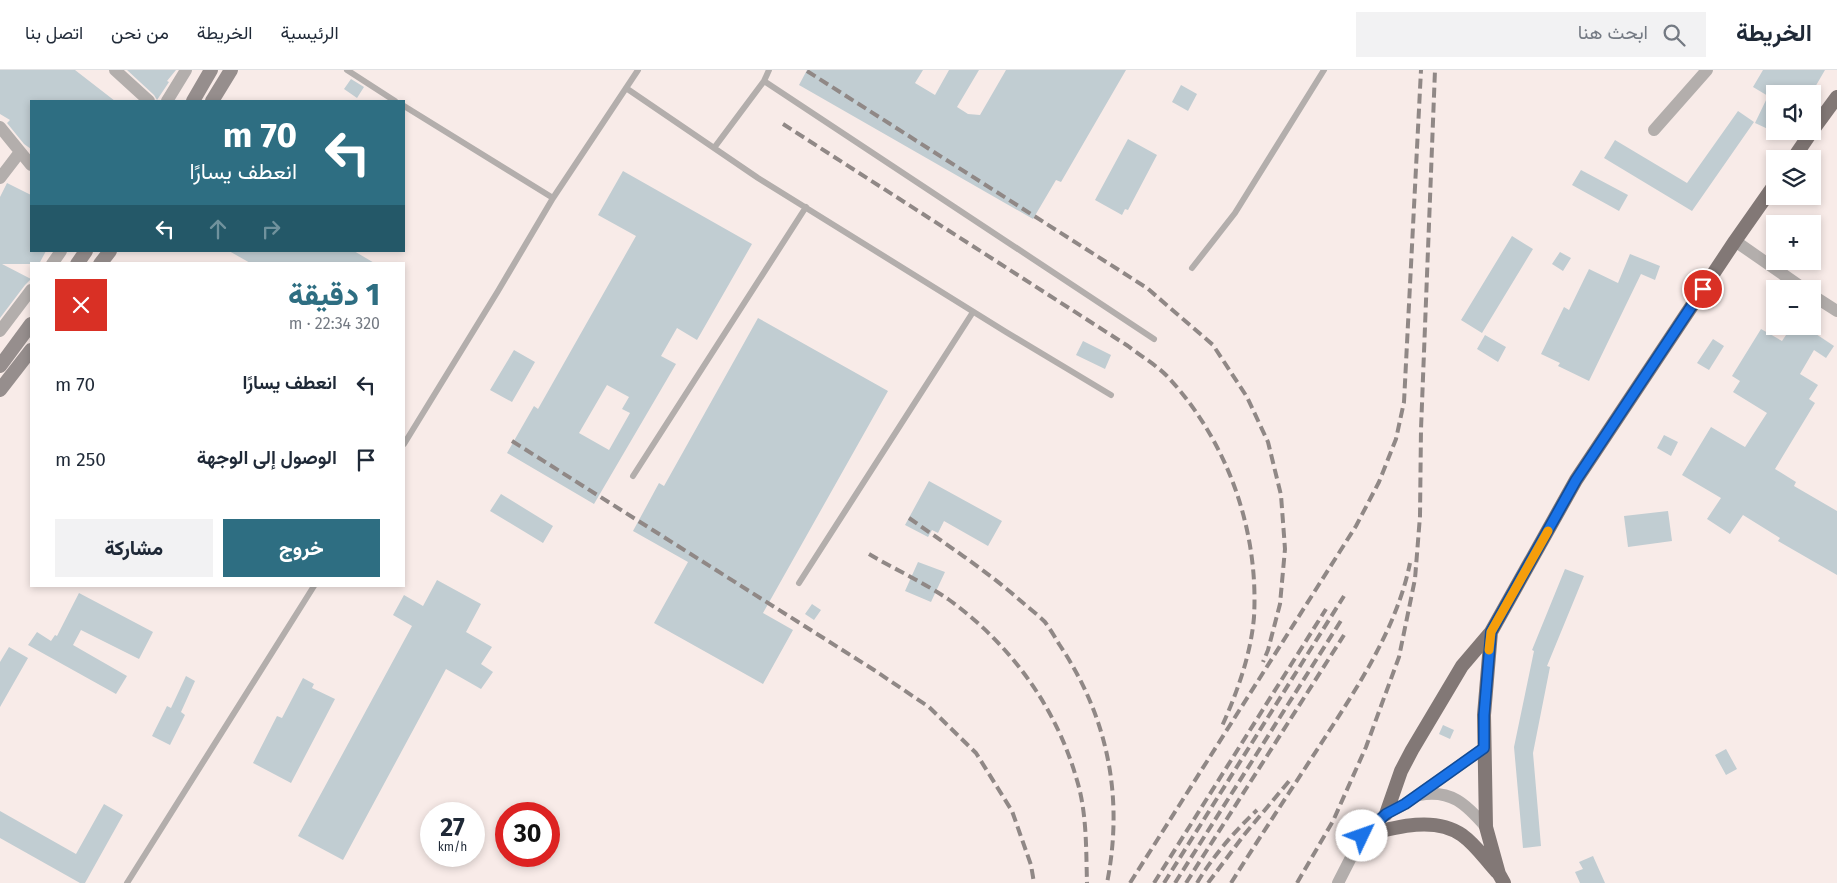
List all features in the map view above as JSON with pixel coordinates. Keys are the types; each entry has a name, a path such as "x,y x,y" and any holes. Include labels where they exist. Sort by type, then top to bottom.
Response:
{"main road":[{"path":"194,100 211,70"},
{"path":"213,100 231,70"},
{"path":"1821,118 1837,96"},
{"path":"1386,814 1401,771 1412,750 1462,666 1491,632 1576,480 1766,197"},
{"path":"102,262 109,252"},
{"path":"0,366 30,325"},
{"path":"0,390 30,351"},
{"path":"1491,632 1484,715 1486,827 1502,880"},
{"path":"1362,836 1399,826 1442,825 1461,834 1473,844 1502,880"}],"street":[{"path":"115,70 148,100"},
{"path":"168,100 186,70"},
{"path":"1654,130 1706,70"},
{"path":"0,127 30,164"},
{"path":"0,178 20,152"},
{"path":"1735,241 1791,280"},
{"path":"54,262 61,252"},
{"path":"0,331 30,291"},
{"path":"1821,300 1837,312"},
{"path":"1338,883 1362,836 1386,814 1418,796 1484,748"},
{"path":"1418,796 1432,793 1458,799 1469,807 1486,827"}],"lane":[{"path":"347,70 393,100"},
{"path":"405,442 553,198 638,70"},
{"path":"714,148 764,81 769,70"},
{"path":"1192,268 1235,213 1324,70"},
{"path":"764,81 1154,340"},
{"path":"626,88 714,148 806,207 973,312 1111,395"},
{"path":"405,107 553,198"},
{"path":"633,476 806,207"},
{"path":"799,583 973,312"},
{"path":"127,883 313,587"}],"building":[{"path":"0,70 75,70 114,100 30,100 30,148 24,144 7,123 10,120 0,114"},
{"path":"127,70 176,70 167,81 169,82 157,100"},
{"path":"807,70 923,70 915,83 935,95 949,70 979,70 957,107 968,114 980,115 1006,70 1126,70 1061,182 1056,180 1033,219 799,85"},
{"path":"1763,70 1825,70 1816,85 1766,85 1766,95 1753,87"},
{"path":"351,79 364,87 357,98 344,89"},
{"path":"1181,85 1197,94 1188,111 1172,102"},
{"path":"1766,100 1766,128 1755,123"},
{"path":"1738,111 1754,122 1692,211 1604,158 1615,140 1687,183"},
{"path":"1128,139 1157,155 1128,210 1125,209 1122,215 1095,200"},
{"path":"1581,170 1628,195 1619,211 1572,185"},
{"path":"623,171 752,244 697,340 677,328 661,356 676,364 594,504 507,453 534,406 538,409 636,236 598,215","holes":["607,385 629,397 622,409 630,413 609,450 579,433"]},
{"path":"7,183 30,194 30,252 45,252 40,262 2,264 30,280 0,318 0,197"},
{"path":"1512,236 1533,249 1482,333 1461,320"},
{"path":"231,252 356,252 373,262 248,262"},
{"path":"1560,252 1571,258 1563,271 1552,264"},
{"path":"1630,254 1660,266 1655,280 1641,274 1589,381 1558,366 1560,363 1541,354 1564,307 1569,310 1589,269 1618,283"},
{"path":"758,318 888,391 763,613 793,630 763,684 654,623 688,562 633,531 659,483 664,486"},
{"path":"1761,329 1766,332 1766,335 1772,335 1782,341 1786,335 1818,335 1834,346 1826,358 1814,350 1800,374 1818,385 1809,399 1815,403 1775,469 1796,482 1794,486 1837,511 1837,575 1778,541 1780,538 1743,515 1730,534 1707,519 1721,498 1682,475 1711,427 1745,447 1767,413 1733,392 1740,381 1732,376"},
{"path":"1485,335 1506,347 1498,362 1477,349"},
{"path":"1713,339 1724,346 1709,370 1697,363"},
{"path":"1083,341 1111,355 1105,369 1076,355"},
{"path":"514,350 535,362 512,402 490,390"},
{"path":"1664,435 1678,442 1671,456 1657,448"},
{"path":"929,481 1002,521 988,546 944,521 938,533 932,530 928,537 905,525"},
{"path":"501,494 553,526 543,543 490,511"},
{"path":"1668,511 1672,541 1628,547 1624,516"},
{"path":"918,562 945,572 931,602 905,591"},
{"path":"1565,569 1584,576 1547,666 1550,667 1533,753 1541,846 1523,848 1514,747 1534,651 1532,650"},
{"path":"437,580 481,604 466,632 492,647 481,664 493,672 481,689 446,669 343,860 298,836 412,626 393,615 404,595 423,606"},
{"path":"79,593 153,632 139,659 81,630 73,645 127,676 116,694 28,645 37,632 51,641 55,635 57,636"},
{"path":"812,604 821,610 814,620 805,614"},
{"path":"9,647 28,658 0,707 0,662"},
{"path":"186,676 195,681 181,712 185,715 170,745 152,736 167,706 171,708"},
{"path":"303,678 314,684 312,688 335,699 291,783 253,763 277,716 282,718"},
{"path":"1443,725 1454,730 1450,739 1439,734"},
{"path":"1726,749 1737,769 1726,775 1715,755"},
{"path":"104,804 123,815 85,883 80,883 0,838 0,811 76,854"},
{"path":"1593,856 1605,883 1580,883 1575,872 1583,869 1579,862"}],"railway":[{"path":"1130,883 1356,526 1379,482 1396,439 1404,402 1421,70"},
{"path":"1297,883 1333,821 1366,747 1399,657 1415,579 1420,516 1421,429 1435,70"},
{"path":"807,71 1147,288 1213,345 1247,397 1268,442 1281,495 1285,549 1280,604 1263,662"},
{"path":"783,124 1128,346 1163,372 1188,401 1207,428 1235,488 1251,552 1254,584 1254,617 1250,645 1233,700 1222,726"},
{"path":"512,441 874,670 929,707 976,753 1012,811 1031,865 1034,883"},
{"path":"909,518 967,558 1042,619 1076,672 1090,700 1108,759 1114,820 1107,883"},
{"path":"869,554 919,581 948,599 970,616 991,635 1027,677 1056,725 1067,750 1080,790 1085,830 1087,883"},
{"path":"1231,883 1337,719 1375,655 1396,610 1410,563"},
{"path":"1164,883 1344,596"},
{"path":"1154,883 1326,609"},
{"path":"1175,883 1342,619"},
{"path":"1186,883 1344,635"},
{"path":"1208,883 1244,835 1290,780"},
{"path":"1197,883 1224,845 1257,810"}],"slow traffic":[{"path":"1489,650 1491,632 1548,531"}],"route":[{"path":"1362,836 1386,814 1405,804 1484,748 1486,680 1491,632 1576,480 1703,289"}]}
